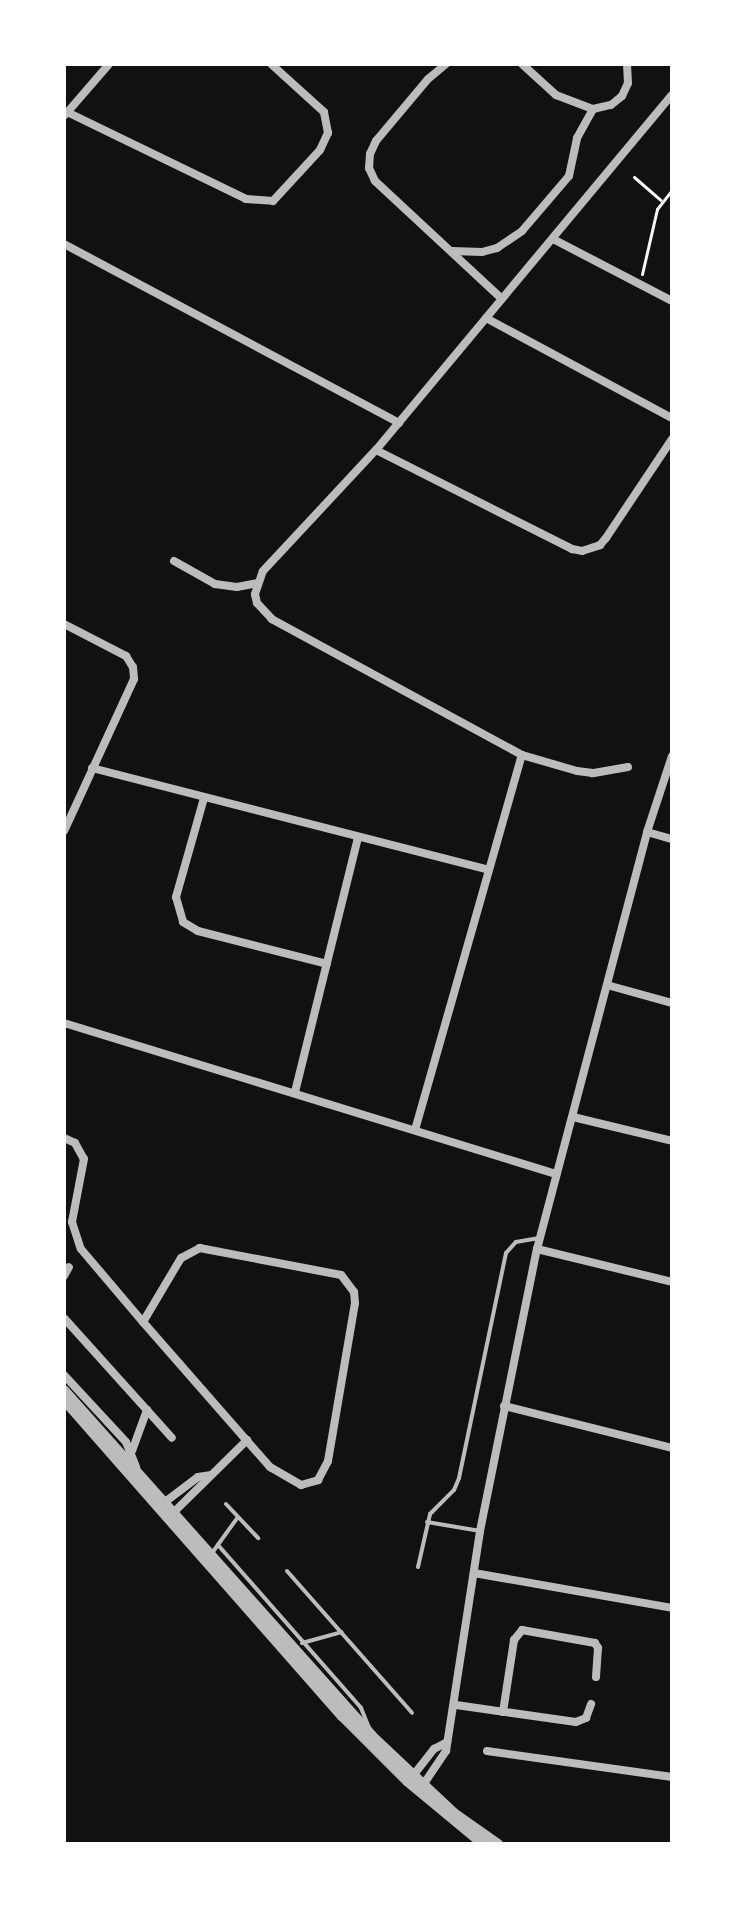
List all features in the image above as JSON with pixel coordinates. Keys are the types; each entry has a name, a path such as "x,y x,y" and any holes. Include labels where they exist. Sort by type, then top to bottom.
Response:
{"street":[{"path":"109,64 66,114 246,199 273,201 320,150 328,133 324,112 271,64"},
{"path":"446,64 428,79 376,141 370,154 369,168 375,181 502,299"},
{"path":"522,64 556,95 593,109 611,105 622,96 628,83 627,64"},
{"path":"174,561 215,584 237,587 257,583 399,423 672,95"},
{"path":"452,251 467,253 497,248 522,231 569,176 577,138 593,109"},
{"path":"553,239 672,301"},
{"path":"64,244 399,423"},
{"path":"486,318 672,418"},
{"path":"376,450 572,549 582,551 600,545 606,538 672,439"},
{"path":"257,583 257,603 272,619 522,755 593,773 628,767"},
{"path":"64,624 126,656 134,673 133,685 64,831"},
{"path":"415,1130 522,755"},
{"path":"421,1788 445,1755 456,1705 480,1531 537,1249 647,832 672,756"},
{"path":"92,768 488,870"},
{"path":"204,798 176,897 183,922 198,931 327,964"},
{"path":"647,832 672,839"},
{"path":"295,1092 358,838"},
{"path":"607,985 672,1003"},
{"path":"64,1023 556,1174"},
{"path":"573,1117 672,1141"},
{"path":"64,1138 75,1143 84,1159 72,1222 75,1240 143,1322 270,1467 292,1483 310,1484 324,1472 355,1303 349,1283 330,1271 200,1248 181,1258 143,1322"},
{"path":"537,1249 672,1282"},
{"path":"64,1318 172,1438"},
{"path":"64,1336 73,1327"},
{"path":"64,1375 132,1451 136,1467"},
{"path":"64,1390 136,1467 163,1504"},
{"path":"64,1400 172,1514 342,1716 483,1844"},
{"path":"504,1406 672,1448"},
{"path":"132,1451 147,1410"},
{"path":"172,1514 203,1487 210,1475 247,1440"},
{"path":"163,1504 198,1477 210,1475"},
{"path":"172,1514 215,1549 411,1779"},
{"path":"474,1573 672,1608"},
{"path":"503,1712 514,1640 522,1630 595,1643 598,1648 596,1677"},
{"path":"456,1705 576,1722 586,1718 591,1704"},
{"path":"411,1779 434,1749 447,1742"},
{"path":"487,1751 672,1777"},
{"path":"421,1788 498,1844"}],"lane":[{"path":"418,1567 427,1522 434,1508 454,1490 459,1478 506,1253 516,1242 540,1238"},
{"path":"226,1504 258,1538"},
{"path":"238,1517 215,1549 361,1708 372,1736"},
{"path":"427,1522 480,1531"},
{"path":"287,1571 412,1713"},
{"path":"301,1643 342,1632"}],"path":[{"path":"634,177 660,200"},
{"path":"640,284 660,200 672,190"}]}
